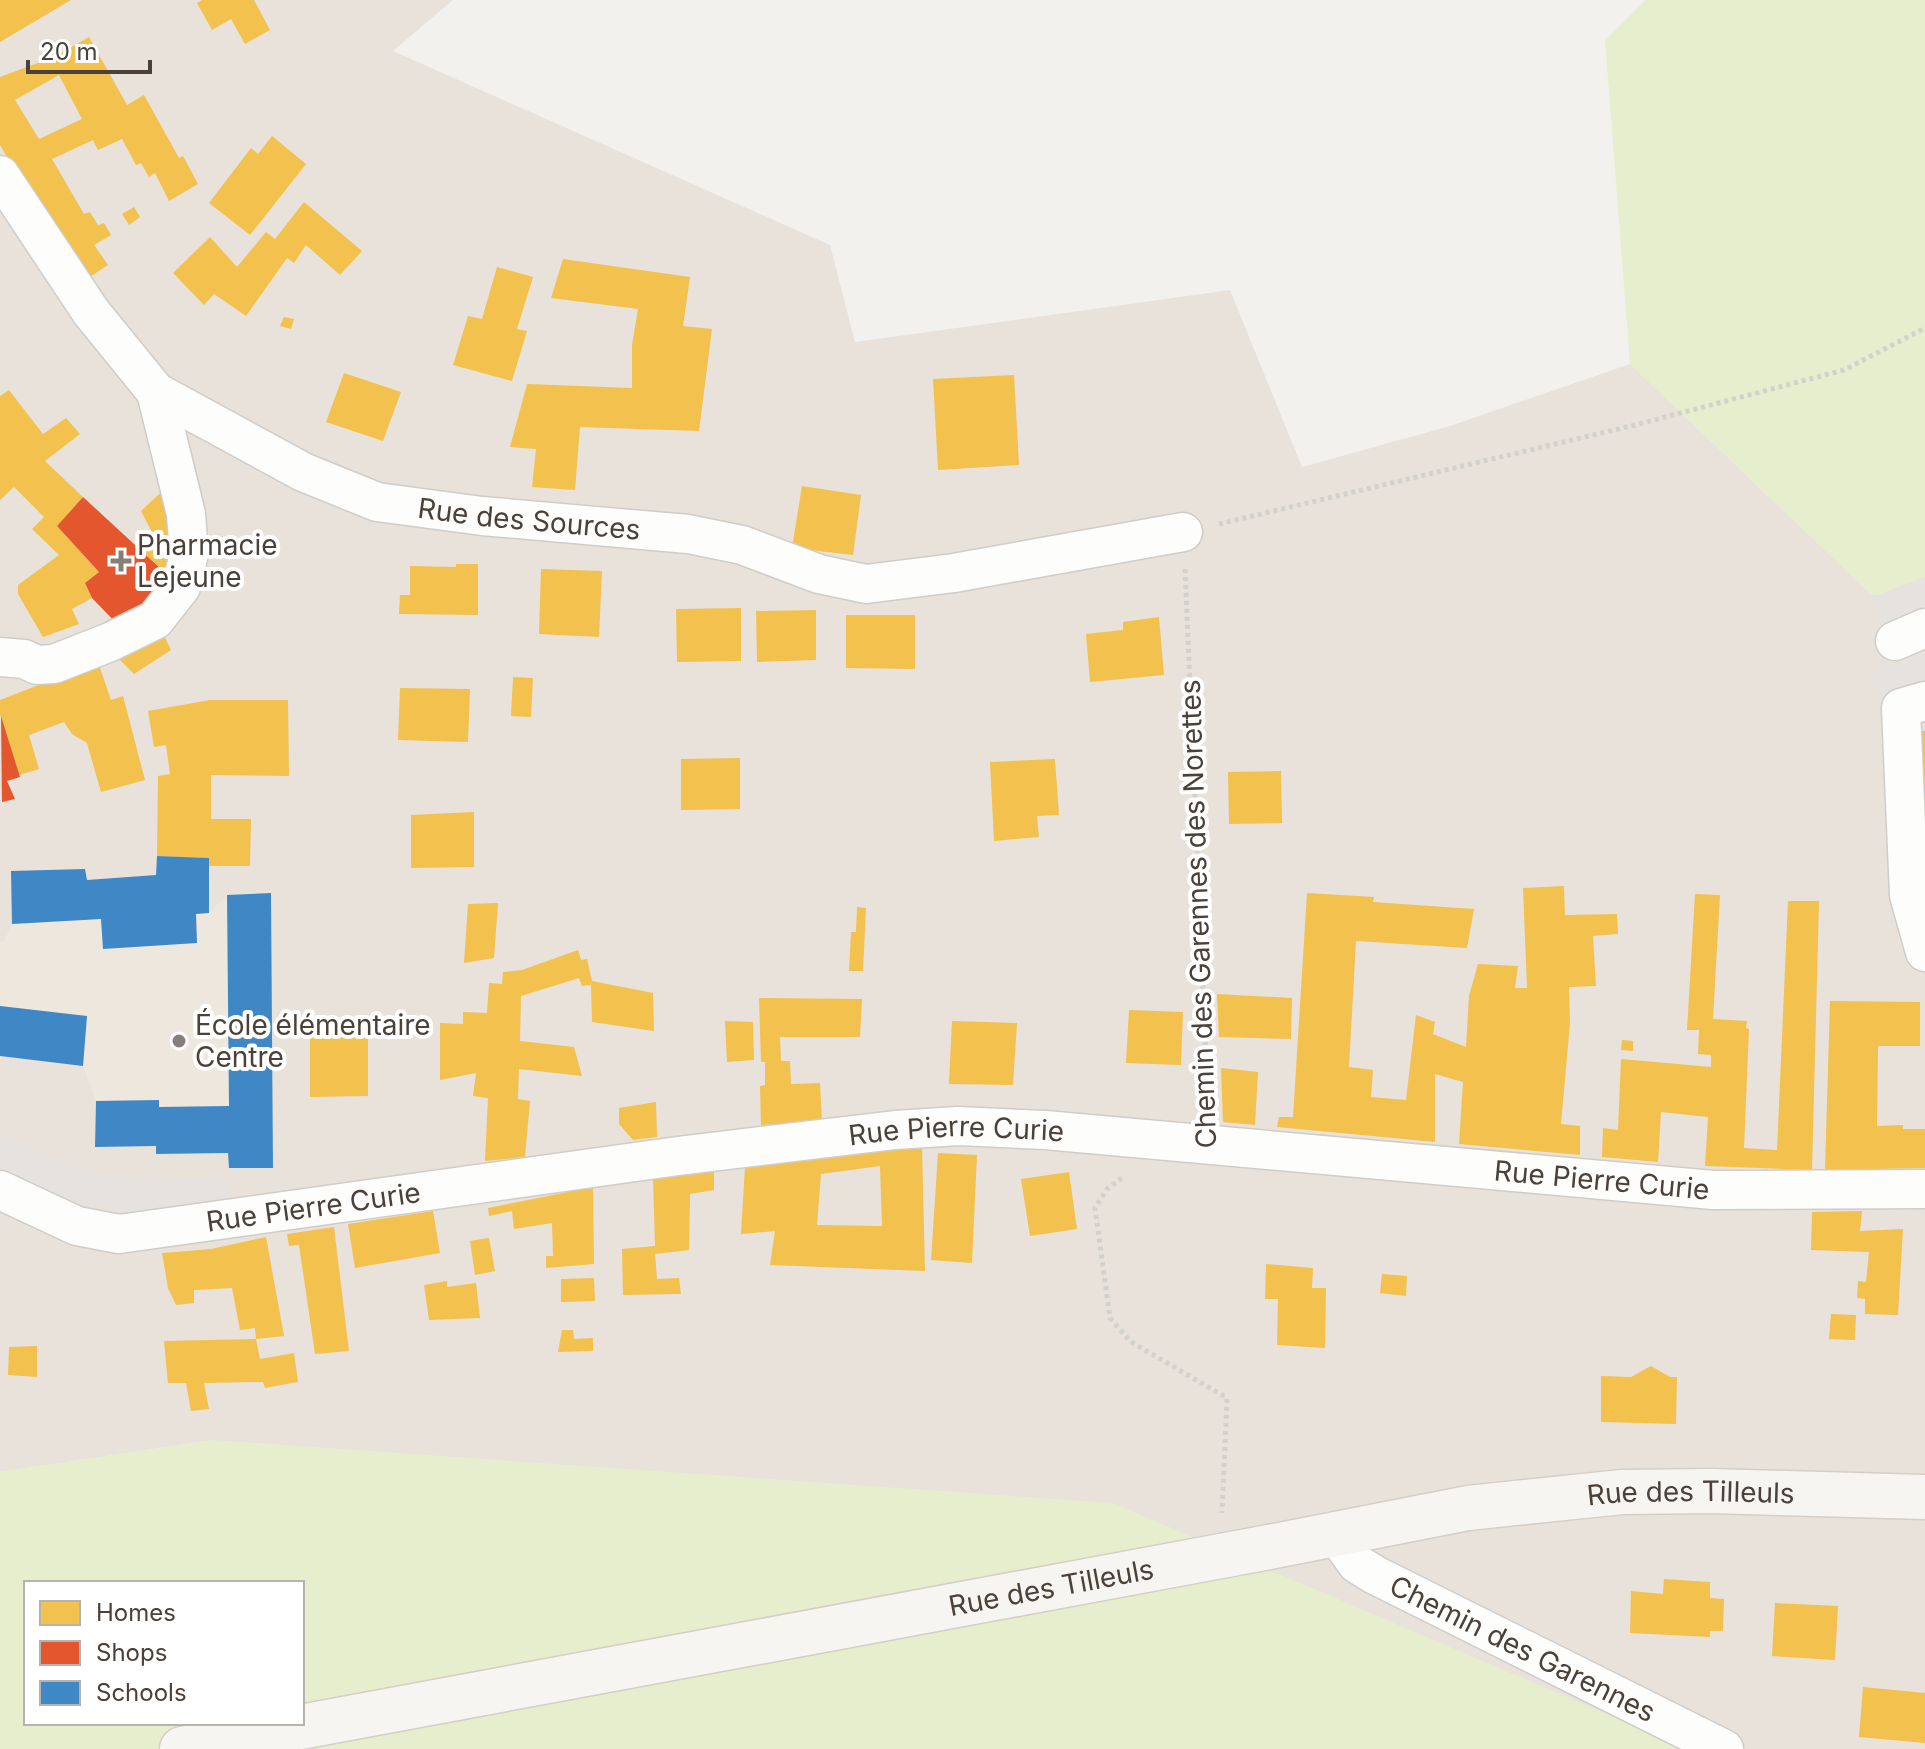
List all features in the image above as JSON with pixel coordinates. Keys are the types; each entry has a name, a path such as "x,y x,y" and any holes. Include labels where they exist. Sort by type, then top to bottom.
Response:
{"street":[{"name":"Rue des Sources","path":"0,175 91,312 156,392 303,472 377,502 482,516 688,534 742,545 819,574 866,584 954,573 1183,532"},
{"path":"0,657 24,659 37,665 54,664 155,620 181,587 189,554 186,514 156,392"},
{"path":"1925,701 1901,708 1909,895 1925,952"},
{"name":"Rue Pierre Curie","path":"0,1190 77,1226 119,1234 678,1156 895,1130 958,1126 1045,1130 1713,1190 1925,1189"},
{"name":"Rue des Tilleuls","path":"182,1749 1468,1508 1622,1492 1711,1491 1925,1497"},
{"name":"Chemin des Garennes","path":"1335,1533 1357,1564 1375,1575 1724,1749"}],"path":[{"path":"1183,532 1635,425 1844,370 1925,328"},
{"name":"Chemin des Garennes des Norettes","path":"1183,532 1210,1145"},
{"path":"1124,1177 1107,1189 1095,1208 1110,1318 1131,1342 1227,1398 1222,1528 1264,1548"}],"shaded area":[{"path":"0,0 453,0 393,51 830,245 855,342 1230,290 1302,467 1450,426 1630,364 1871,594 1925,605 1925,1749 1689,1749 213,1440 0,1472"},
{"path":"1925,577 1925,609 1884,625 1872,597"},
{"path":"1925,653 1925,685 1882,702 1870,674"},
{"name":"École élémentaire Centre","path":"271,893 273,1168 229,1168 227,1153 156,1154 155,1146 95,1147 96,1101 83,1066 87,1016 0,1006 0,942 4,941 12,924 209,913 227,895"},
{"path":"0,1135 90,1174 143,1182 225,1178 231,1209 194,1214 138,1212 89,1205 50,1193 0,1170"}],"green space":[{"path":"1645,0 1925,0 1925,605 1871,594 1630,364 1605,40"},
{"path":"213,1440 1113,1503 1689,1749 0,1749 0,1472"}],"building: Homes":[{"path":"0,0 71,0 0,42"},
{"path":"202,0 254,0 270,30 245,44 231,19 212,30 197,3"},
{"path":"89,37 127,105 144,95 179,158 183,156 198,184 169,201 155,173 149,177 141,163 136,165 122,139 98,150 93,140 52,159 84,214 90,212 98,225 104,223 111,235 94,245 108,265 85,280 60,246 0,145 0,77 54,57","holes":["59,75 82,119 39,139 15,100"]},
{"path":"272,136 306,164 250,235 209,203 251,148 258,154"},
{"path":"304,202 362,251 340,275 306,245 294,263 287,258 246,316 214,294 204,305 173,273 210,237 237,267 266,232 275,239"},
{"path":"134,207 140,217 129,225 122,214"},
{"path":"563,259 690,277 683,326 712,329 699,431 580,427 575,490 532,487 536,449 510,447 527,384 632,388 632,345 638,309 551,298"},
{"path":"497,267 533,277 517,329 527,331 512,381 453,365 468,316 482,319"},
{"path":"284,317 294,319 291,329 280,326"},
{"path":"344,373 401,392 383,441 326,422"},
{"path":"1014,375 1019,465 938,470 933,379"},
{"path":"9,390 43,434 66,418 80,434 45,461 83,497 57,526 99,572 85,583 92,598 72,609 79,624 43,637 18,594 18,585 59,555 32,529 44,517 14,487 0,500 0,396"},
{"path":"169,485 173,580 140,549 154,536 141,511"},
{"path":"802,486 861,495 853,555 792,548"},
{"path":"456,564 478,564 478,615 399,614 400,595 410,595 410,566 456,567"},
{"path":"541,569 602,571 599,637 539,634"},
{"path":"741,608 741,661 677,662 676,609"},
{"path":"816,610 816,660 757,662 756,611"},
{"path":"846,615 915,615 915,669 846,668"},
{"path":"1159,617 1164,675 1090,682 1086,634 1123,630 1123,622"},
{"path":"161,629 171,650 134,674 117,657"},
{"path":"98,662 111,700 123,696 145,780 101,792 87,743 72,734 64,722 29,735 39,769 19,775 0,714 0,700"},
{"path":"513,677 533,678 531,717 511,716"},
{"path":"400,688 470,689 468,742 398,740"},
{"path":"210,700 288,700 289,776 211,775 211,819 251,819 250,866 209,866 209,858 157,856 158,776 170,774 166,745 154,747 148,711"},
{"path":"1925,731 1925,787 1916,788 1911,732"},
{"path":"740,758 740,809 681,810 681,759"},
{"path":"1055,759 1059,815 1037,816 1039,837 994,841 990,762"},
{"path":"1281,771 1282,823 1229,824 1228,772"},
{"path":"474,812 474,867 411,868 411,815"},
{"path":"1564,886 1565,915 1617,914 1618,934 1593,936 1596,986 1569,987 1570,1023 1561,1124 1580,1126 1580,1155 1459,1144 1463,1082 1435,1074 1435,1142 1277,1127 1279,1117 1293,1117 1307,893 1374,897 1373,902 1474,909 1467,948 1356,941 1349,1067 1373,1070 1371,1097 1406,1100 1416,1015 1435,1022 1433,1034 1466,1047 1469,996 1478,964 1518,966 1515,988 1527,988 1523,888"},
{"path":"1695,894 1720,895 1713,1019 1747,1021 1746,1028 1749,1029 1744,1148 1777,1150 1788,901 1819,901 1812,1170 1705,1166 1708,1117 1661,1112 1658,1162 1602,1157 1603,1128 1618,1130 1621,1059 1711,1067 1711,1055 1698,1054 1699,1030 1687,1030"},
{"path":"498,903 494,958 464,963 468,904"},
{"path":"857,907 866,908 863,971 849,971 851,932 856,932"},
{"path":"578,950 581,960 587,959 592,981 653,993 654,1031 592,1022 591,985 582,986 579,978 521,996 520,1041 574,1047 582,1076 519,1069 518,1099 530,1101 525,1157 485,1161 488,1098 473,1096 476,1073 440,1080 440,1023 463,1024 463,1012 487,1013 489,983 502,984 503,972 522,970"},
{"path":"1217,994 1292,998 1291,1039 1219,1037"},
{"path":"759,998 862,999 860,1037 780,1037 781,1061 790,1061 791,1084 820,1083 822,1121 761,1125 760,1086 765,1085 765,1062 761,1062"},
{"path":"1830,1001 1920,1002 1920,1046 1878,1046 1877,1126 1903,1125 1903,1129 1925,1129 1925,1168 1825,1170"},
{"path":"1129,1010 1183,1012 1181,1065 1126,1063"},
{"path":"725,1021 753,1022 754,1060 727,1062"},
{"path":"952,1021 1017,1023 1013,1085 949,1084"},
{"path":"310,1033 368,1034 368,1096 310,1097"},
{"path":"1622,1040 1633,1041 1633,1051 1621,1050"},
{"path":"1221,1068 1258,1072 1255,1125 1223,1122"},
{"path":"656,1102 657,1137 633,1140 619,1124 619,1108"},
{"path":"922,1146 925,1271 770,1265 775,1231 741,1234 745,1166","holes":["880,1166 882,1226 817,1225 821,1174"]},
{"path":"938,1153 977,1155 972,1263 931,1260"},
{"path":"714,1170 714,1190 690,1194 689,1250 655,1254 657,1279 679,1278 681,1294 623,1295 622,1249 655,1246 653,1178"},
{"path":"1069,1172 1077,1229 1030,1236 1021,1179"},
{"path":"593,1187 594,1264 546,1268 546,1256 553,1256 552,1223 514,1229 512,1211 489,1216 488,1208"},
{"path":"433,1211 440,1253 355,1268 348,1224"},
{"path":"1862,1211 1860,1231 1903,1229 1898,1315 1865,1314 1865,1299 1857,1298 1858,1281 1866,1282 1869,1252 1811,1250 1812,1212"},
{"path":"334,1227 349,1351 315,1354 299,1245 289,1246 287,1234"},
{"path":"266,1237 284,1336 256,1339 255,1328 240,1330 232,1288 194,1290 194,1303 176,1305 168,1288 162,1253 211,1249"},
{"path":"489,1238 495,1271 475,1275 470,1241"},
{"path":"1266,1264 1313,1268 1312,1288 1326,1288 1325,1348 1277,1345 1278,1299 1265,1299"},
{"path":"1382,1274 1407,1276 1406,1296 1380,1293"},
{"path":"594,1278 595,1301 561,1302 561,1279"},
{"path":"447,1281 447,1287 476,1283 480,1318 429,1320 424,1285"},
{"path":"1831,1314 1856,1315 1855,1340 1829,1339"},
{"path":"562,1330 573,1330 574,1339 593,1338 593,1351 558,1352"},
{"path":"256,1339 260,1359 294,1353 298,1382 265,1388 263,1382 204,1383 209,1409 191,1411 186,1383 168,1383 164,1341"},
{"path":"37,1346 37,1377 8,1375 9,1347"},
{"path":"1651,1366 1670,1377 1677,1377 1676,1424 1601,1422 1601,1376 1631,1377"},
{"path":"1664,1579 1710,1582 1710,1598 1724,1599 1723,1631 1710,1631 1710,1637 1630,1633 1631,1591 1663,1594"},
{"path":"1775,1603 1838,1606 1835,1660 1772,1656"},
{"path":"1863,1687 1925,1693 1925,1743 1859,1737"}],"building: Shops":[{"name":"Pharmacie Lejeune","path":"83,497 173,580 121,628 92,598 85,583 99,572 57,526"},
{"path":"1,716 20,777 7,781 15,799 2,802"}],"building: Schools":[{"path":"157,856 209,858 209,913 196,914 197,943 103,949 101,919 12,924 11,871 85,869 87,880 156,875"},
{"path":"271,893 273,1168 229,1168 228,1153 156,1154 156,1146 95,1147 96,1101 159,1100 159,1107 229,1106 227,895"},
{"path":"0,1006 87,1016 83,1066 0,1056"}],"place":[{"name":"Pharmacie Lejeune","path":"121,561"},
{"name":"École élémentaire Centre","path":"179,1041"}]}
